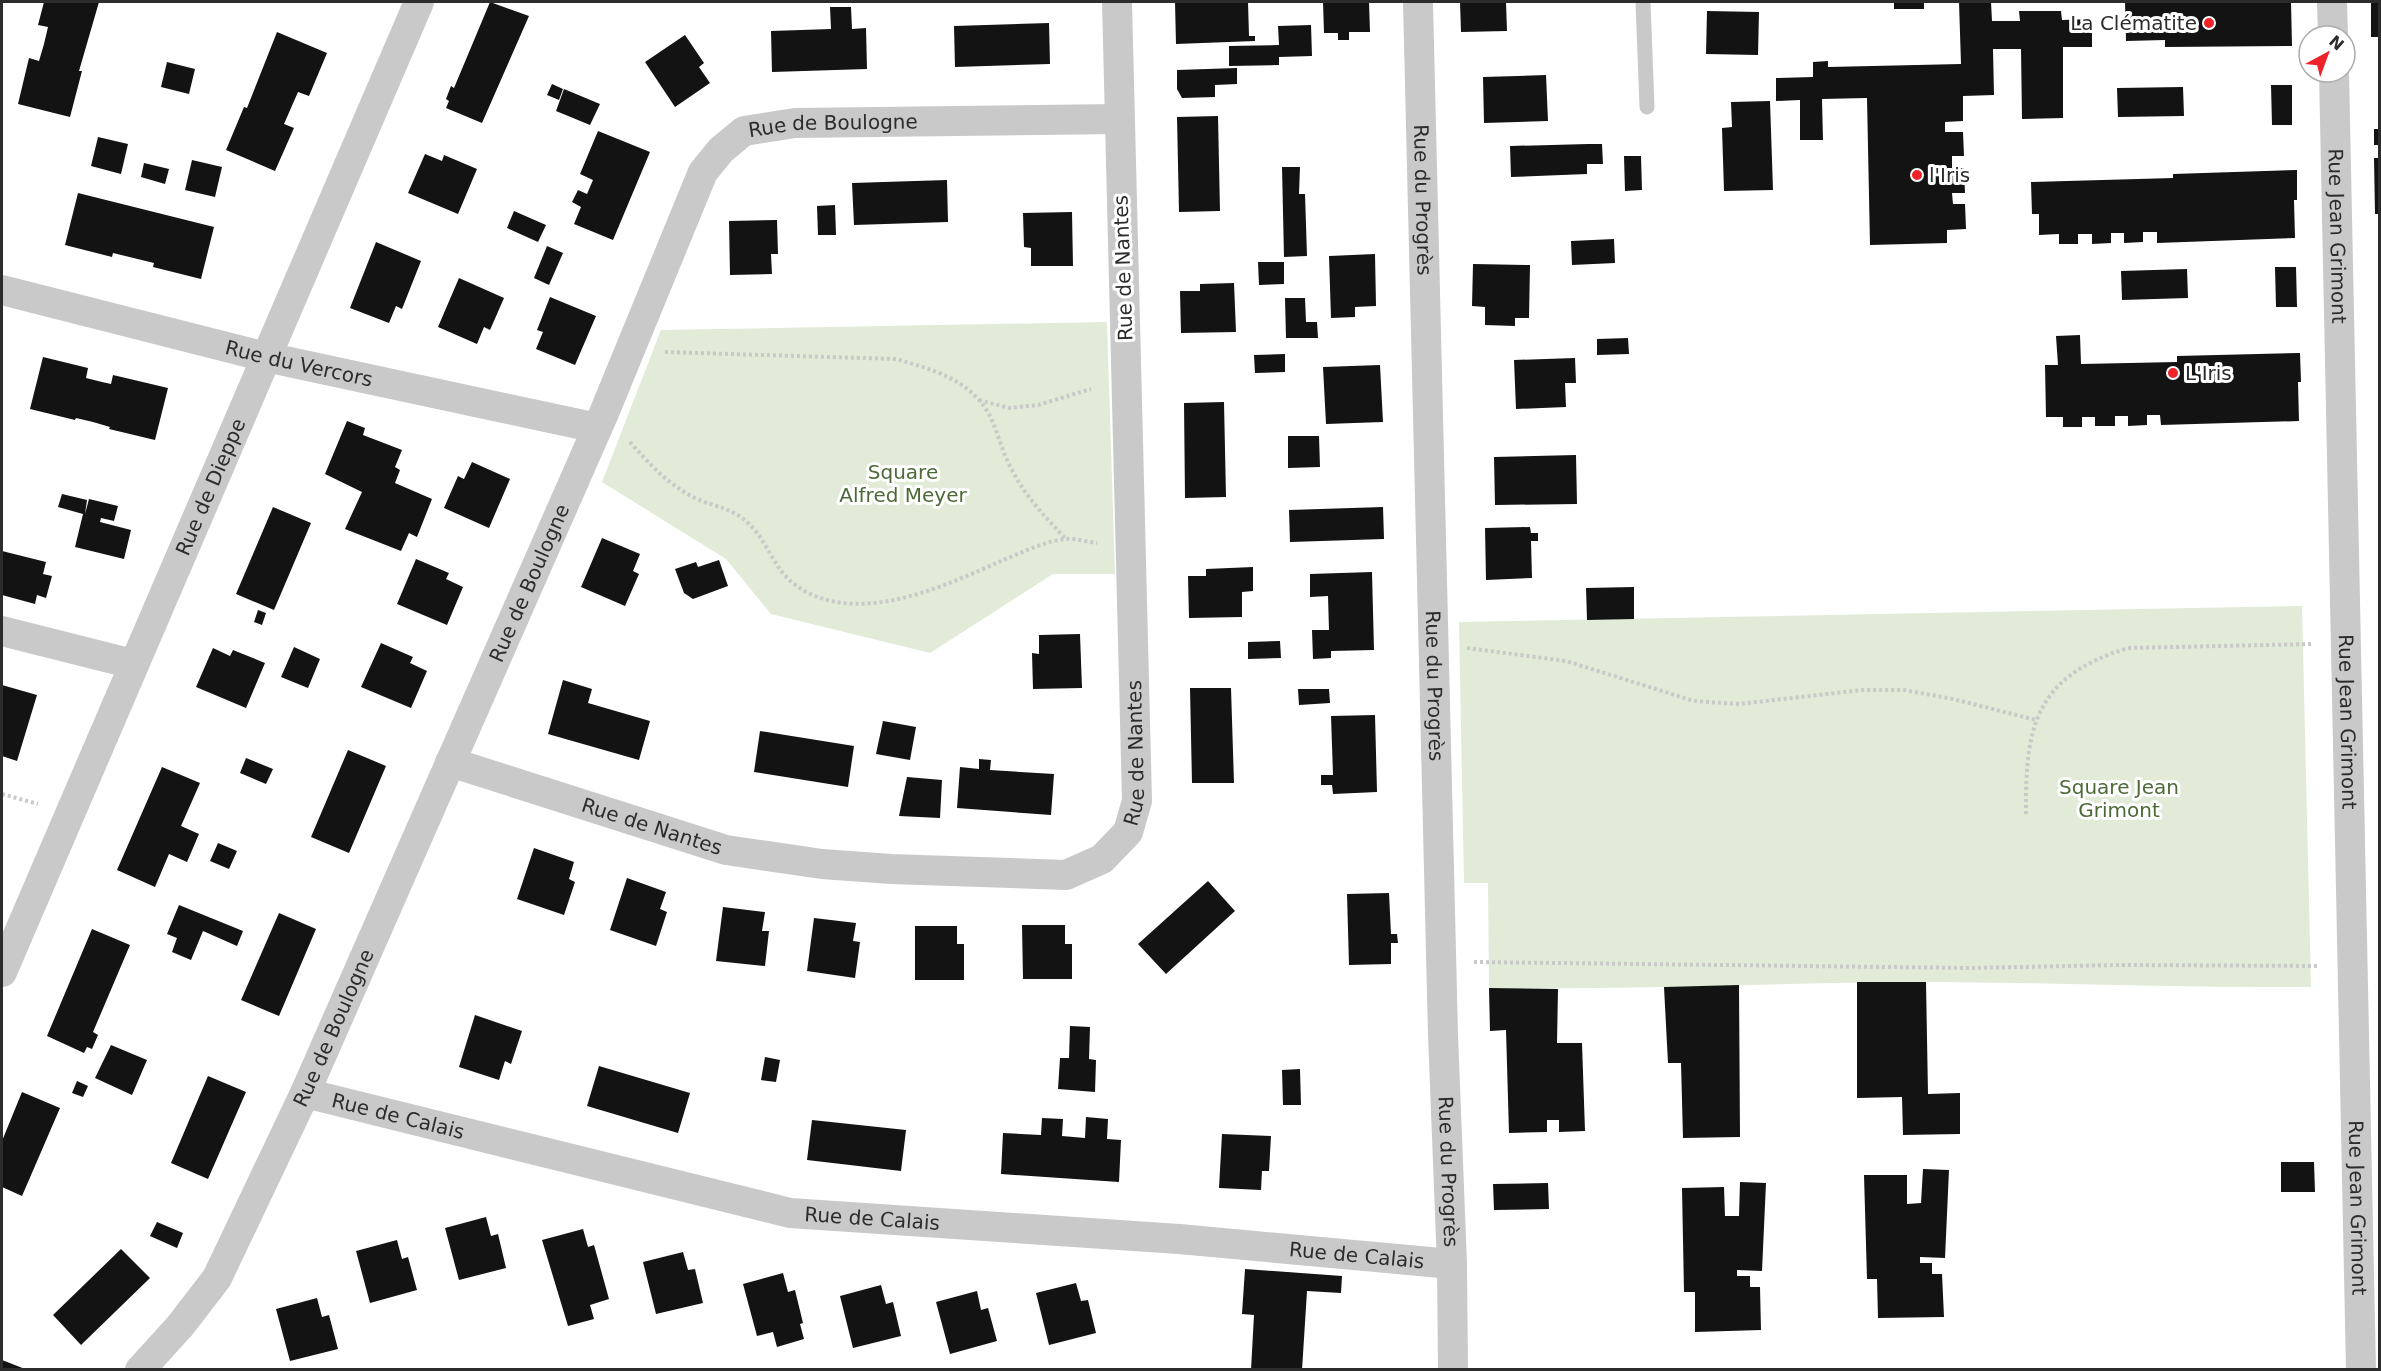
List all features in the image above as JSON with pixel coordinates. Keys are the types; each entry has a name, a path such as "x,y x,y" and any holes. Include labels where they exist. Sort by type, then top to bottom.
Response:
{"street":[{"name":"Rue de Dieppe","path":"2,972 419,2"},
{"name":"Rue de Nantes","path":"450,762 726,850 834,865 1066,875 1102,859 1128,832 1137,801 1117,2"},
{"name":"Rue du Progrès","path":"1418,2 1454,1370"},
{"path":"2332,2 2333,24"},
{"name":"Rue Jean Grimont","path":"2334,84 2361,1370"},
{"name":"Rue de Boulogne","path":"140,1370 180,1326 217,1278 305,1093 601,421 703,172 720,150 744,131 795,123 1119,119"},
{"name":"Rue du Vercors","path":"2,290 266,357 601,421"},
{"path":"2,631 133,664"},
{"name":"Rue de Calais","path":"305,1093 790,1213 1179,1239 1452,1264"}],"lane":[{"path":"1643,2 1647,107"}],"path":[{"path":"628,351 896,359 951,378 979,400 989,414 1011,470 1033,504 1066,539"},
{"path":"979,400 1009,408 1038,405 1126,379"},
{"path":"601,421 672,485 698,499 729,509 749,524 778,567 795,584 824,598 858,605 899,599 950,584 1031,549 1066,539 1131,548"},
{"path":"1434,643 1566,661 1652,690 1694,701 1739,704 1862,690 1904,690 1953,699 2036,720"},
{"path":"2026,813 2025,768 2036,720 2044,701 2066,678 2101,656 2128,648 2346,644"},
{"path":"1442,962 1725,967 2352,966"}],"green space":[{"name":"Square Alfred Meyer","path":"1107,322 1115,574 1053,574 930,653 771,614 726,559 602,482 661,330"},
{"name":"Square Jean Grimont","path":"2302,606 2311,987 1911,982 1489,988 1488,883 1464,883 1459,622"}],"building":[{"path":"44,2 99,2 79,71 82,71 70,117 18,104 29,58 39,61 44,44 48,27 38,25"},
{"path":"490,2 529,16 482,123 446,108 449,101 446,99 451,86 454,88"},
{"path":"1175,2 1248,2 1249,36 1255,36 1255,41 1176,44"},
{"path":"1323,2 1369,2 1370,32 1349,32 1349,40 1338,40 1338,33 1324,33"},
{"path":"1460,2 1506,2 1507,31 1461,32"},
{"path":"1894,2 1924,2 1924,9 1894,9"},
{"path":"1959,2 1991,2 1992,21 2020,21 2019,11 2061,11 2062,20 2092,19 2092,47 2063,47 2063,118 2022,119 2021,49 1993,49 1994,95 1963,96 1963,121 1945,122 1945,132 1963,132 1964,156 1952,156 1952,168 1964,168 1965,193 1952,193 1953,204 1965,204 1966,229 1947,230 1947,243 1870,245 1867,98 1822,99 1823,140 1800,140 1800,100 1776,101 1776,78 1813,77 1813,62 1828,61 1828,67 1961,64"},
{"name":"La Clématite","path":"2125,2 2291,2 2292,46 2165,47 2165,40 2126,41"},
{"path":"2371,2 2380,2 2380,37 2371,37"},
{"path":"830,7 851,7 852,29 866,28 867,69 772,72 771,31 831,29"},
{"path":"1707,11 1759,12 1758,55 1706,54"},
{"path":"1049,23 1050,64 955,67 954,26"},
{"path":"1311,25 1312,56 1279,57 1279,65 1229,66 1229,46 1279,45 1278,26"},
{"path":"277,32 327,53 309,96 298,92 284,124 294,128 275,171 226,150 244,107 247,108"},
{"path":"685,35 704,63 699,67 710,83 675,107 645,62"},
{"path":"167,62 195,69 189,94 161,87"},
{"path":"1237,68 1237,84 1215,85 1215,97 1182,98 1177,89 1177,70"},
{"path":"1546,75 1548,121 1484,123 1483,77"},
{"path":"552,84 563,89 559,100 547,95"},
{"path":"2271,85 2292,85 2292,125 2272,125"},
{"path":"2183,87 2184,116 2118,117 2117,88"},
{"path":"564,89 600,104 590,125 556,111"},
{"path":"1770,101 1773,190 1724,191 1722,128 1732,127 1731,102"},
{"path":"1218,116 1220,211 1179,212 1177,117"},
{"path":"2374,129 2380,129 2380,145 2374,145"},
{"path":"598,131 650,152 613,240 574,224 581,207 572,202 578,190 587,194 593,180 580,174"},
{"path":"98,137 128,144 121,174 91,166"},
{"path":"1602,144 1603,164 1587,164 1587,174 1511,177 1510,146"},
{"path":"425,154 442,161 444,155 477,169 458,214 408,193"},
{"path":"1624,156 1641,156 1642,190 1625,191"},
{"path":"2374,158 2380,158 2380,214 2375,214"},
{"path":"192,160 222,167 215,197 185,190"},
{"path":"144,163 169,169 165,184 141,177"},
{"path":"1282,167 1300,167 1299,194 1305,194 1307,256 1284,257"},
{"path":"2297,170 2297,200 2294,200 2295,238 2157,243 2157,232 2143,232 2143,242 2124,243 2124,233 2111,233 2111,243 2092,244 2092,234 2078,234 2078,244 2059,244 2059,234 2039,235 2039,214 2032,214 2031,182 2173,178 2173,174"},
{"path":"947,180 948,222 854,225 852,183"},
{"path":"78,193 214,227 201,279 153,267 154,263 113,253 112,257 65,245"},
{"path":"835,205 836,235 818,235 817,206"},
{"path":"514,211 546,225 538,242 507,228"},
{"path":"1072,212 1073,266 1031,266 1031,248 1024,247 1023,213"},
{"path":"777,220 778,254 771,254 772,274 730,275 729,221"},
{"path":"1614,239 1615,263 1572,265 1571,241"},
{"path":"376,242 421,261 402,309 396,306 389,323 350,308"},
{"path":"547,246 563,253 549,285 534,278"},
{"path":"1375,254 1376,306 1355,307 1355,317 1331,318 1329,256"},
{"path":"1258,262 1284,262 1284,284 1259,285"},
{"path":"1473,264 1530,265 1529,318 1515,318 1515,326 1485,325 1485,307 1472,306"},
{"path":"2275,267 2296,267 2297,307 2276,307"},
{"path":"2187,269 2188,298 2122,300 2121,271"},
{"path":"459,278 504,298 490,330 484,327 477,344 438,327"},
{"path":"1234,283 1236,332 1181,333 1180,291 1200,291 1200,284"},
{"path":"550,297 596,316 575,365 536,349 543,332 537,330"},
{"path":"1285,298 1305,298 1306,322 1317,322 1318,338 1286,338"},
{"name":"L'Iris","path":"2080,335 2081,364 2177,362 2177,356 2300,353 2299,421 2161,425 2160,415 2147,415 2147,425 2128,426 2128,416 2115,416 2115,426 2095,426 2095,417 2082,417 2082,427 2063,427 2063,417 2046,417 2045,365 2058,365 2056,336"},
{"path":"1628,338 1629,354 1597,355 1597,339"},
{"path":"1285,354 1285,372 1255,373 1254,355"},
{"path":"43,357 88,368 86,378 102,382 111,384 113,375 168,388 155,440 109,429 110,427 93,422 30,409"},
{"path":"1575,358 1576,383 1565,383 1566,407 1516,409 1514,360"},
{"path":"1380,365 1383,422 1326,424 1323,367"},
{"path":"1224,402 1226,497 1185,498 1184,403"},
{"path":"347,421 365,428 363,435 402,450 395,467 400,470 395,483 432,499 417,537 409,533 401,551 345,529 362,492 325,474"},
{"path":"1288,436 1319,436 1320,467 1288,468"},
{"path":"1576,455 1577,504 1495,505 1494,457"},
{"path":"472,462 510,479 489,528 444,508 458,476 464,479"},
{"path":"62,494 87,500 85,514 89,499 118,506 114,521 101,518 100,522 131,530 124,559 75,547 83,514 58,507"},
{"path":"273,507 311,523 274,610 236,594"},
{"path":"1383,507 1384,539 1290,542 1289,510"},
{"path":"1530,527 1531,533 1538,533 1538,541 1531,541 1532,578 1486,580 1485,528"},
{"path":"602,538 640,554 633,571 639,574 625,606 581,587"},
{"path":"2,551 46,562 43,574 52,576 46,598 37,595 35,604 2,595"},
{"path":"416,559 449,573 446,579 463,587 447,625 397,604"},
{"path":"719,560 728,586 693,599 684,593 675,569 696,562 698,567"},
{"path":"1253,567 1253,591 1242,592 1242,617 1189,618 1188,576 1206,576 1206,569"},
{"path":"1372,572 1374,650 1331,651 1331,658 1313,659 1312,630 1329,630 1328,596 1310,597 1310,574"},
{"path":"1634,587 1634,619 1587,620 1586,588"},
{"path":"258,610 266,613 262,625 254,622"},
{"path":"1080,634 1082,688 1033,689 1032,653 1039,654 1039,635"},
{"path":"1280,641 1281,658 1248,659 1248,642"},
{"path":"381,643 413,657 410,663 427,671 411,708 361,687"},
{"path":"294,647 320,659 308,688 281,677"},
{"path":"213,648 230,656 233,650 265,663 246,708 196,687"},
{"path":"563,680 592,689 588,703 650,721 639,760 548,734"},
{"path":"2,685 37,695 17,761 2,756"},
{"path":"1190,688 1231,688 1234,783 1192,783"},
{"path":"1298,689 1329,689 1330,703 1299,705"},
{"path":"1375,715 1377,792 1333,794 1332,785 1321,785 1321,775 1333,775 1331,716"},
{"path":"883,721 916,727 910,760 876,754"},
{"path":"760,731 854,746 848,787 754,772"},
{"path":"348,750 386,766 349,853 311,837"},
{"path":"246,758 273,769 266,784 240,773"},
{"path":"979,759 991,760 990,770 1054,774 1051,815 957,808 960,767 979,769"},
{"path":"162,767 200,783 181,826 199,834 187,862 169,854 155,887 117,870"},
{"path":"907,777 942,780 940,818 899,816"},
{"path":"218,843 237,851 229,869 210,861"},
{"path":"534,848 574,862 569,879 575,882 564,915 517,899"},
{"path":"627,878 666,892 660,909 667,912 656,946 610,930"},
{"path":"1208,881 1235,911 1166,974 1138,944"},
{"path":"1389,893 1391,934 1397,934 1398,943 1391,943 1391,964 1349,965 1347,894"},
{"path":"179,905 243,931 237,946 203,931 191,960 172,952 177,938 167,934"},
{"path":"723,907 765,912 762,931 769,931 765,966 716,961"},
{"path":"279,913 316,929 279,1016 241,1000"},
{"path":"814,918 856,923 853,941 860,942 855,978 807,971"},
{"path":"1022,925 1065,925 1065,944 1072,944 1072,979 1023,979"},
{"path":"915,926 957,926 957,944 964,944 964,980 915,980"},
{"path":"92,929 130,945 93,1032 98,1035 92,1049 87,1047 84,1053 47,1036"},
{"path":"1857,982 1926,982 1928,1094 1960,1093 1960,1134 1903,1135 1902,1097 1857,1098"},
{"path":"1739,985 1740,1137 1683,1138 1681,1063 1668,1063 1664,987"},
{"path":"1489,988 1558,989 1557,1043 1582,1043 1585,1131 1559,1132 1559,1120 1547,1120 1547,1132 1509,1133 1506,1030 1490,1031"},
{"path":"475,1015 522,1031 511,1064 505,1061 499,1080 459,1067"},
{"path":"1070,1026 1090,1027 1089,1059 1096,1060 1095,1092 1058,1089 1060,1058 1069,1058"},
{"path":"111,1045 147,1060 132,1095 95,1078"},
{"path":"765,1057 780,1060 776,1082 761,1080"},
{"path":"599,1066 690,1093 678,1133 587,1106"},
{"path":"1300,1069 1301,1105 1283,1105 1282,1070"},
{"path":"208,1076 246,1092 208,1179 171,1163"},
{"path":"77,1081 88,1086 83,1097 72,1093"},
{"path":"22,1092 60,1108 22,1196 2,1187 2,1141"},
{"path":"1086,1117 1108,1119 1107,1139 1121,1140 1119,1182 1001,1174 1003,1133 1041,1135 1042,1118 1063,1119 1062,1136 1085,1138"},
{"path":"812,1120 906,1130 901,1171 807,1160"},
{"path":"1222,1134 1271,1136 1269,1171 1262,1171 1261,1190 1219,1188"},
{"path":"2281,1162 2314,1162 2315,1192 2281,1192"},
{"path":"1923,1169 1949,1170 1945,1258 1920,1257 1920,1263 1932,1263 1932,1274 1942,1274 1944,1317 1878,1318 1877,1279 1867,1279 1864,1175 1907,1175 1907,1204 1921,1203"},
{"path":"1740,1182 1766,1183 1762,1271 1737,1270 1737,1276 1750,1276 1750,1287 1760,1287 1761,1330 1695,1332 1695,1292 1684,1292 1682,1188 1724,1187 1725,1216 1739,1216"},
{"path":"1548,1183 1549,1209 1494,1210 1493,1184"},
{"path":"486,1217 491,1236 498,1234 506,1268 459,1280 445,1228"},
{"path":"157,1222 183,1233 177,1248 150,1236"},
{"path":"583,1229 588,1247 594,1245 609,1299 590,1305 594,1319 568,1326 542,1240"},
{"path":"397,1240 402,1259 408,1257 417,1290 370,1303 356,1251"},
{"path":"121,1249 150,1278 81,1345 53,1315"},
{"path":"683,1252 688,1270 695,1269 703,1303 656,1314 643,1262"},
{"path":"1245,1269 1342,1276 1341,1293 1307,1291 1302,1370 1251,1370 1254,1315 1242,1314"},
{"path":"783,1273 788,1292 795,1290 803,1323 800,1324 804,1339 777,1347 773,1332 757,1336 743,1284"},
{"path":"1076,1283 1081,1301 1088,1300 1096,1333 1049,1345 1036,1293"},
{"path":"881,1285 886,1304 893,1302 901,1336 853,1348 840,1296"},
{"path":"977,1291 981,1310 988,1308 997,1341 950,1354 936,1302"},
{"path":"317,1298 322,1317 329,1315 338,1349 290,1361 276,1309"},
{"path":"2,1360 25,1369 25,1370 2,1370"}],"place":[{"name":"La Clématite","path":"2209,23"},
{"name":"l'Iris","path":"1917,175"},
{"name":"L'Iris","path":"2173,373"}]}
